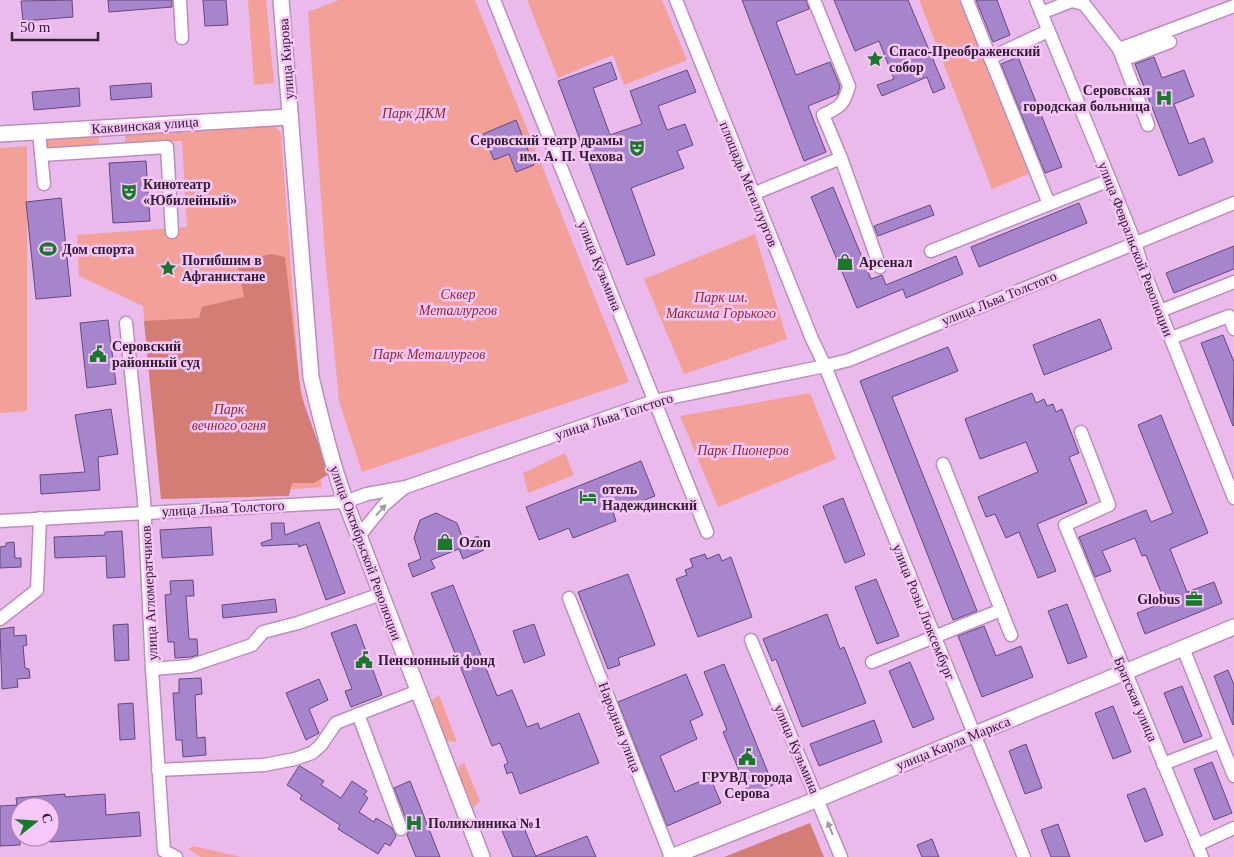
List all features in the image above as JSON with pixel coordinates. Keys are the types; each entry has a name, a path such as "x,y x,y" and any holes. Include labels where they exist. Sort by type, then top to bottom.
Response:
{"main road":[{"name":"улица Кирова","path":"281,0 290,117"},
{"name":"Каквинская улица","path":"0,134 290,117"},
{"name":"улица Октябрьской Революции","path":"290,117 311,378 323,430 345,502 482,857"},
{"name":"улица Карла Маркса","path":"671,857 818,799 1234,627"}],"street":[{"path":"180,0 182,38"},
{"name":"улица Кузьмина","path":"494,0 706,532"},
{"name":"площадь Металлургов","path":"676,0 824,366"},
{"path":"814,0 849,86 845,100 838,108 823,114 880,267"},
{"path":"967,0 1048,204"},
{"name":"улица Февральской Революции","path":"1036,0 1110,180 1234,498"},
{"path":"1041,13 1072,0 1084,4 1121,54 1148,125"},
{"path":"1121,54 1234,6"},
{"path":"990,58 1048,31"},
{"path":"1121,54 1170,42"},
{"path":"39,132 44,184"},
{"path":"41,155 167,147 172,232"},
{"path":"753,194 840,158"},
{"path":"931,251 1110,180"},
{"name":"улица Льва Толстого","path":"0,520 345,502 367,494 406,487 654,401 849,360 1234,203"},
{"path":"1160,311 1234,282"},
{"path":"1171,338 1228,316 1234,329"},
{"name":"улица Агломератчиков","path":"126,323 145,512 158,770 167,855"},
{"name":"улица Розы Люксембург","path":"824,366 1024,857"},
{"name":"Братская улица","path":"1081,432 1109,505 1065,525 1202,857"},
{"path":"943,464 1011,635"},
{"path":"359,536 376,514 406,487"},
{"path":"0,619 37,590 40,518"},
{"path":"152,668 190,666 252,645 263,632 298,623 381,594"},
{"name":"Народная улица","path":"568,598 671,857"},
{"path":"872,662 1001,610"},
{"name":"улица Кузьмина","path":"751,640 841,857"},
{"path":"1183,648 1234,776"},
{"path":"158,770 264,765 296,759 312,753 321,745 336,723 418,692"},
{"path":"358,714 401,829"},
{"path":"1163,764 1220,742"},
{"path":"1197,844 1234,828"}],"green space":[{"path":"248,0 266,0 274,83 254,85"},
{"name":"Сквер Металлургов","path":"339,0 475,0 629,382 362,472 339,401 325,255 308,12"},
{"path":"527,0 662,0 687,60 624,85 613,55 558,78"},
{"path":"919,0 965,0 1033,172 992,189"},
{"name":"Парк вечного огня","path":"272,123 281,133 299,379 322,487 161,499 143,306 79,276 77,235 187,227 182,141 125,144 125,132 181,129 182,133"},
{"path":"99,134 99,144 43,149 42,139"},
{"path":"27,146 27,411 0,413 0,148"},
{"name":"Парк им. Максима Горького","path":"755,234 787,339 684,374 644,279"},
{"path":"271,254 285,257 301,395 329,474 314,483 292,483 289,496 161,499 144,321 199,318 202,307 244,297 237,261"},
{"name":"Парк Пионеров","path":"810,393 836,459 718,507 680,416"},
{"path":"565,453 574,475 528,493 523,473"},
{"path":"439,695 457,742 447,741 431,701"},
{"path":"464,763 480,801 473,808 458,770 460,765"},
{"path":"810,823 824,857 724,857"},
{"path":"193,846 241,857 201,857 189,849"}],"building":[{"path":"72,0 73,17 23,21 21,1"},
{"path":"108,0 172,0 172,7 109,12"},
{"path":"203,0 226,0 228,25 205,26"},
{"path":"742,0 806,0 809,9 776,22 796,75 830,62 840,86 838,94 808,106 826,152 804,161"},
{"path":"834,0 908,0 945,88 933,93 927,77 882,96 877,85 894,79 879,41 855,51"},
{"path":"976,0 997,0 1010,35 993,42"},
{"path":"1018,57 1062,167 1045,173 1001,64"},
{"path":"1154,57 1162,78 1184,70 1194,96 1174,104 1189,144 1204,138 1213,162 1179,176 1135,64"},
{"path":"611,62 617,79 593,88 610,135 642,124 630,91 687,70 696,92 658,106 667,130 685,124 693,145 677,151 684,168 631,188 655,255 627,265 558,81"},
{"path":"151,83 152,97 111,100 110,86"},
{"path":"79,88 80,106 34,110 32,92"},
{"path":"516,120 534,165 516,172 509,154 494,160 483,134"},
{"name":"Кинотеатр «Юбилейный»","path":"146,161 150,221 113,223 109,163"},
{"path":"833,187 871,279 882,275 886,285 956,256 963,274 906,298 903,289 857,308 811,197"},
{"name":"Дом спорта","path":"61,198 71,296 36,299 26,202"},
{"path":"1079,203 1087,223 979,267 971,247"},
{"path":"930,205 934,215 878,236 874,226"},
{"path":"1234,246 1234,269 1174,293 1166,273"},
{"path":"1100,319 1112,349 1044,375 1033,345"},
{"name":"Серовский районный суд","path":"108,320 116,384 87,388 80,323"},
{"path":"1223,335 1234,362 1233,426 1201,343"},
{"path":"948,347 958,371 892,397 977,611 953,620 860,381"},
{"path":"1032,393 1036,403 1044,399 1047,406 1053,404 1056,412 1062,409 1079,453 1069,457 1087,503 1037,524 1056,571 1038,578 1019,532 1006,538 995,514 986,517 978,497 1038,472 1026,442 980,459 965,419"},
{"path":"111,409 118,454 98,457 100,490 41,494 40,475 85,472 75,415"},
{"path":"1161,415 1208,533 1170,549 1187,592 1214,582 1222,603 1145,634 1137,613 1165,602 1146,555 1142,556 1135,538 1102,551 1111,571 1095,577 1079,537 1146,510 1151,522 1173,513 1138,425"},
{"name":"отель Надеждинский","path":"641,461 655,496 613,512 616,521 573,538 569,528 539,540 526,507"},
{"path":"843,498 865,555 845,563 823,506"},
{"path":"436,513 457,523 464,542 478,536 484,550 463,559 459,549 431,560 435,568 413,577 408,564 421,559 414,538 420,520"},
{"path":"319,522 345,593 326,600 306,544 299,547 298,544 262,546 261,543 272,539 271,523 284,523 285,535"},
{"path":"211,527 213,555 162,558 160,530"},
{"path":"122,531 125,577 107,578 106,556 55,558 54,537 105,535 105,532"},
{"path":"14,542 15,558 21,558 21,567 0,568 0,547 6,546 6,543"},
{"path":"705,554 707,559 719,554 722,561 731,557 752,617 698,637 676,579 687,575 685,570 693,567 690,559"},
{"path":"628,574 655,645 618,658 620,665 608,669 578,592"},
{"path":"876,579 899,636 877,644 855,587"},
{"path":"193,580 194,596 186,596 189,639 197,639 198,655 175,658 174,642 168,642 165,595 171,594 170,581"},
{"path":"453,585 497,696 512,690 527,727 538,723 540,729 579,713 599,763 520,794 512,772 507,774 504,765 508,763 500,743 492,746 431,593"},
{"path":"275,599 277,612 223,618 222,605"},
{"path":"1067,604 1087,657 1068,664 1048,611"},
{"path":"827,614 840,649 844,647 866,703 802,727 776,659 772,661 763,639"},
{"path":"128,624 129,660 115,661 113,625"},
{"path":"356,624 382,695 351,707 345,691 352,689 331,633"},
{"path":"534,624 545,655 524,663 513,631"},
{"path":"984,626 996,656 1021,646 1033,677 982,697 958,636"},
{"path":"14,627 14,636 26,635 27,645 23,646 25,668 29,669 30,678 17,679 18,687 2,689 0,629"},
{"path":"910,662 934,719 913,728 889,671"},
{"name":"ГРУВД города Серова","path":"724,664 773,785 749,795 723,732 727,730 704,672"},
{"path":"1228,670 1234,685 1233,725 1214,676"},
{"path":"686,674 703,715 690,721 697,739 660,756 675,792 710,777 721,803 667,826 618,702"},
{"path":"201,678 202,694 195,695 197,738 205,737 206,755 183,757 182,740 176,740 173,693 179,693 179,679"},
{"path":"319,679 328,700 309,709 319,733 306,740 286,693"},
{"path":"1182,686 1202,736 1184,743 1164,693"},
{"path":"133,703 135,739 120,740 118,704"},
{"path":"1113,706 1131,752 1113,759 1095,713"},
{"path":"874,720 882,742 819,766 810,744"},
{"path":"1026,744 1042,788 1025,794 1009,751"},
{"path":"1212,762 1232,813 1214,820 1194,769"},
{"path":"299,766 324,781 321,785 341,798 352,781 367,791 364,795 368,798 359,812 374,822 376,818 392,828 396,836 390,846 385,843 378,854 338,829 340,825 300,799 302,795 287,785"},
{"name":"Поликлиника №1","path":"410,781 440,857 416,857 407,835 409,826 394,788"},
{"path":"1145,788 1163,835 1145,842 1127,795"},
{"path":"65,794 65,797 105,794 106,815 139,812 141,836 60,841 60,797 28,797"},
{"path":"10,805 10,846 0,846 0,806"},
{"path":"520,818 536,857 513,857 500,826"},
{"path":"1058,824 1070,857 1051,857 1041,830"},
{"path":"587,836 596,857 536,856"},
{"path":"932,839 939,857 922,857 917,845"}],"place":[{"name":"Спасо-Преображенский собор","path":"875,59"},
{"name":"Серовская городская больница","path":"1164,98"},
{"name":"Серовский театр драмы им. А. П. Чехова","path":"637,148"},
{"name":"Кинотеатр «Юбилейный»","path":"129,192"},
{"name":"Дом спорта","path":"48,249"},
{"name":"Арсенал","path":"845,262"},
{"name":"Погибшим в Афганистане","path":"168,268"},
{"name":"Серовский районный суд","path":"98,354"},
{"name":"отель Надеждинский","path":"588,497"},
{"name":"Ozon","path":"445,542"},
{"name":"Globus","path":"1194,599"},
{"name":"Пенсионный фонд","path":"364,660"},
{"name":"ГРУВД города Серова","path":"747,757"},
{"name":"Поликлиника №1","path":"414,823"}],"park label":[{"name":"Парк ДКМ","path":"414,113"},
{"name":"Парк Металлургов","path":"429,354"}]}
